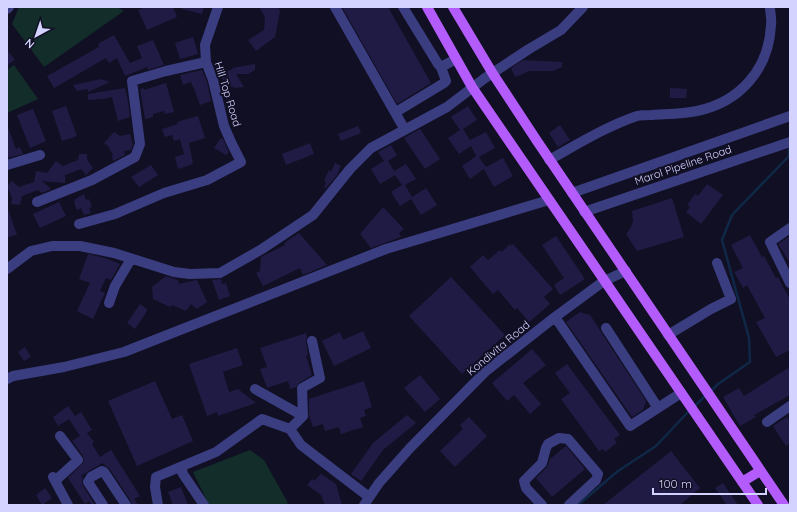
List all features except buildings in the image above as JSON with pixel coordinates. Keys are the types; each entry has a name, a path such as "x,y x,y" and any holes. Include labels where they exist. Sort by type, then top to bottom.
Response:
{"main road":[{"path":"427,7 472,87 757,505"},
{"path":"453,7 493,74 549,160 784,505"},
{"path":"742,482 760,471"}],"street":[{"name":"Hill Top Road","path":"80,224 116,214 164,193 207,180 241,162 224,126 213,80 206,62 205,45 218,7"},
{"path":"335,7 406,130"},
{"path":"396,112 444,83 446,80 441,67 403,7"},
{"path":"7,269 31,251 52,246 80,246 114,253 174,272 190,274 220,273 262,249 313,215 350,169 371,148 448,107 472,87 529,49 561,30 583,7"},
{"path":"549,160 581,142 638,116 697,111 717,105 737,94 751,80 762,62 769,42 771,25 770,7"},
{"path":"441,67 456,58"},
{"path":"37,202 92,180 135,157 140,144 132,81 166,71 206,62"},
{"path":"572,194 790,116"},
{"name":"Marol Pipeline Road","path":"584,212 790,142"},
{"path":"7,165 40,155"},
{"path":"7,379 13,376 64,367 124,352 386,249 549,200"},
{"path":"790,228 770,242 790,283"},
{"path":"109,303 115,286 131,259"},
{"path":"668,335 711,309 731,299 717,263"},
{"name":"Kondivita Road","path":"366,501 379,483 410,448 486,371 604,281 626,271"},
{"path":"555,317 630,426 681,393"},
{"path":"606,328 658,408"},
{"path":"290,429 303,416 302,388 320,378 312,341"},
{"path":"255,389 303,416"},
{"path":"767,422 790,406"},
{"path":"158,505 155,487 156,478 216,452 262,419 290,429 301,445 366,501"},
{"path":"60,436 78,460 54,479 68,505"},
{"path":"542,505 526,488 524,481 542,463 548,444 556,439 563,438 570,442 598,474 596,480 569,505"},
{"path":"180,467 183,474 204,505"},
{"path":"103,505 88,482 91,477 102,471 126,505"}],"green space":[{"path":"19,7 117,7 124,11 44,67 12,24"},
{"path":"14,65 38,99 7,113 7,70"},
{"path":"250,450 264,460 288,503 285,505 209,505 193,472"}],"waterway":[{"path":"710,392 718,384 750,362 749,338 722,240 732,215 789,156 789,149"},
{"path":"695,406 706,395"},
{"path":"578,505 618,471 656,446 688,412"}]}
